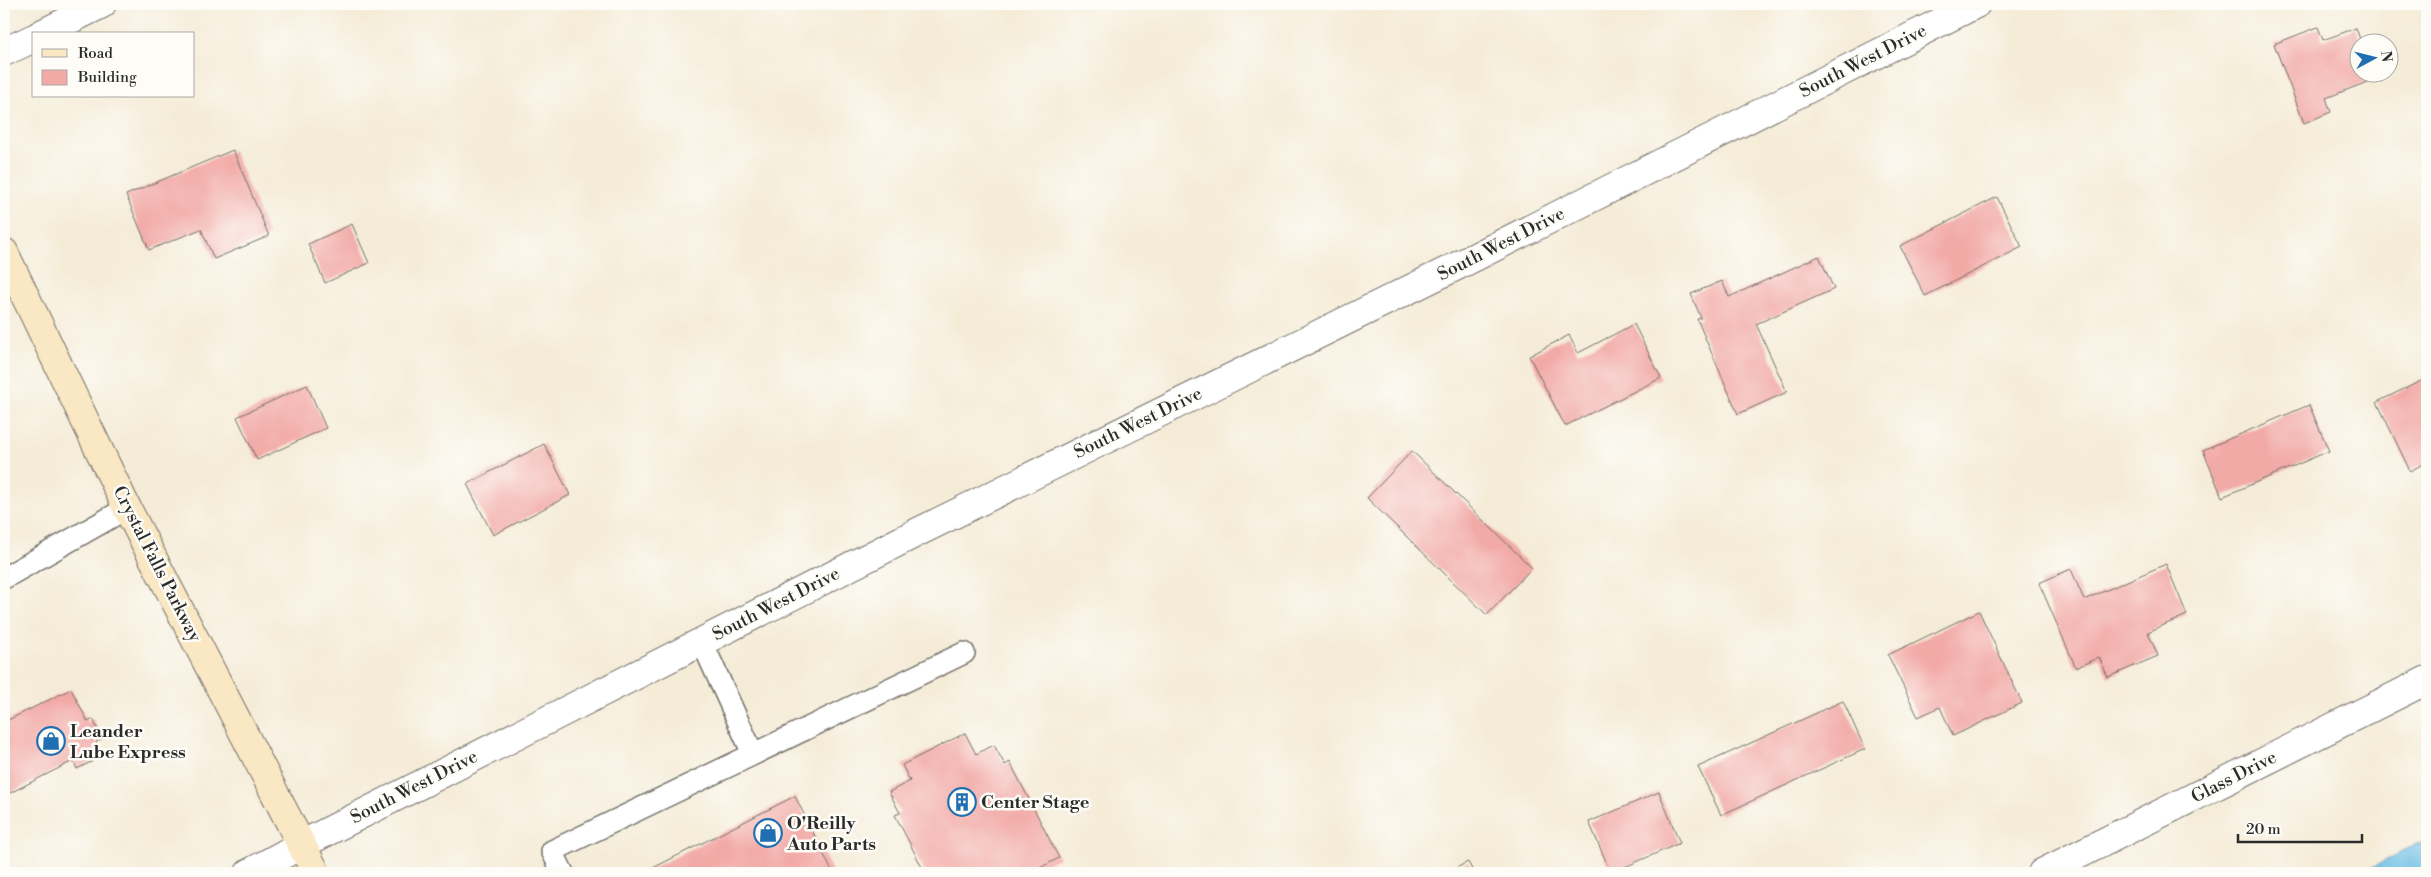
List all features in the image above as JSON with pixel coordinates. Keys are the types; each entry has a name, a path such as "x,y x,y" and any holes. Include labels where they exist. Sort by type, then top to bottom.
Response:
{"main road":[{"name":"Crystal Falls Parkway","path":"4,252 127,508 316,873"}],"street":[{"path":"45,32 102,4"},
{"name":"South West Drive","path":"250,873 301,845 947,518 1474,258 1976,4"},
{"path":"4,52 32,39"},
{"name":"Glass Drive","path":"2042,873 2427,680"}],"lane":[{"path":"4,578 127,508"},
{"path":"702,642 754,754"},
{"path":"563,873 552,851 964,653"}],"water":[{"path":"2427,839 2427,873 2361,873"}],"building":[{"path":"2318,27 2323,40 2356,28 2357,32 2348,32 2348,82 2367,82 2326,98 2331,112 2304,123 2274,44"},
{"path":"233,150 269,236 214,259 201,229 149,250 126,195"},
{"path":"1997,197 2022,247 1925,296 1900,246"},
{"path":"352,224 369,263 325,283 308,244"},
{"path":"1819,256 1834,289 1756,324 1787,392 1738,414 1697,319 1701,318 1691,294 1722,281 1729,297"},
{"path":"1634,324 1661,378 1565,426 1529,356 1569,335 1578,353"},
{"path":"2427,378 2427,462 2410,471 2377,402"},
{"path":"307,385 326,428 257,460 237,417"},
{"path":"2309,405 2329,451 2222,497 2203,450"},
{"path":"544,444 570,495 493,535 467,484"},
{"path":"1412,451 1532,568 1487,615 1367,498"},
{"path":"2166,564 2187,615 2148,632 2158,656 2108,677 2099,657 2076,668 2039,583 2071,569 2084,600"},
{"path":"1979,611 2022,703 1953,736 1940,707 1918,717 1888,655"},
{"name":"Leander Lube Express","path":"71,689 88,722 93,719 102,739 96,742 100,750 90,754 93,761 77,769 73,761 4,796 4,722"},
{"path":"1843,701 1865,749 1721,815 1698,767"},
{"name":"Center Stage","path":"965,733 976,754 994,745 1005,765 1010,762 1059,858 1030,873 925,873 895,815 900,813 889,792 910,781 902,765"},
{"path":"1659,792 1680,843 1611,873 1589,822"},
{"name":"O'Reilly Auto Parts","path":"795,796 833,873 651,873 649,870"},
{"path":"1468,862 1474,873 1446,873"}],"place":[{"name":"Leander Lube Express","path":"51,741"},
{"name":"Center Stage","path":"962,802"},
{"name":"O'Reilly Auto Parts","path":"768,833"}]}
